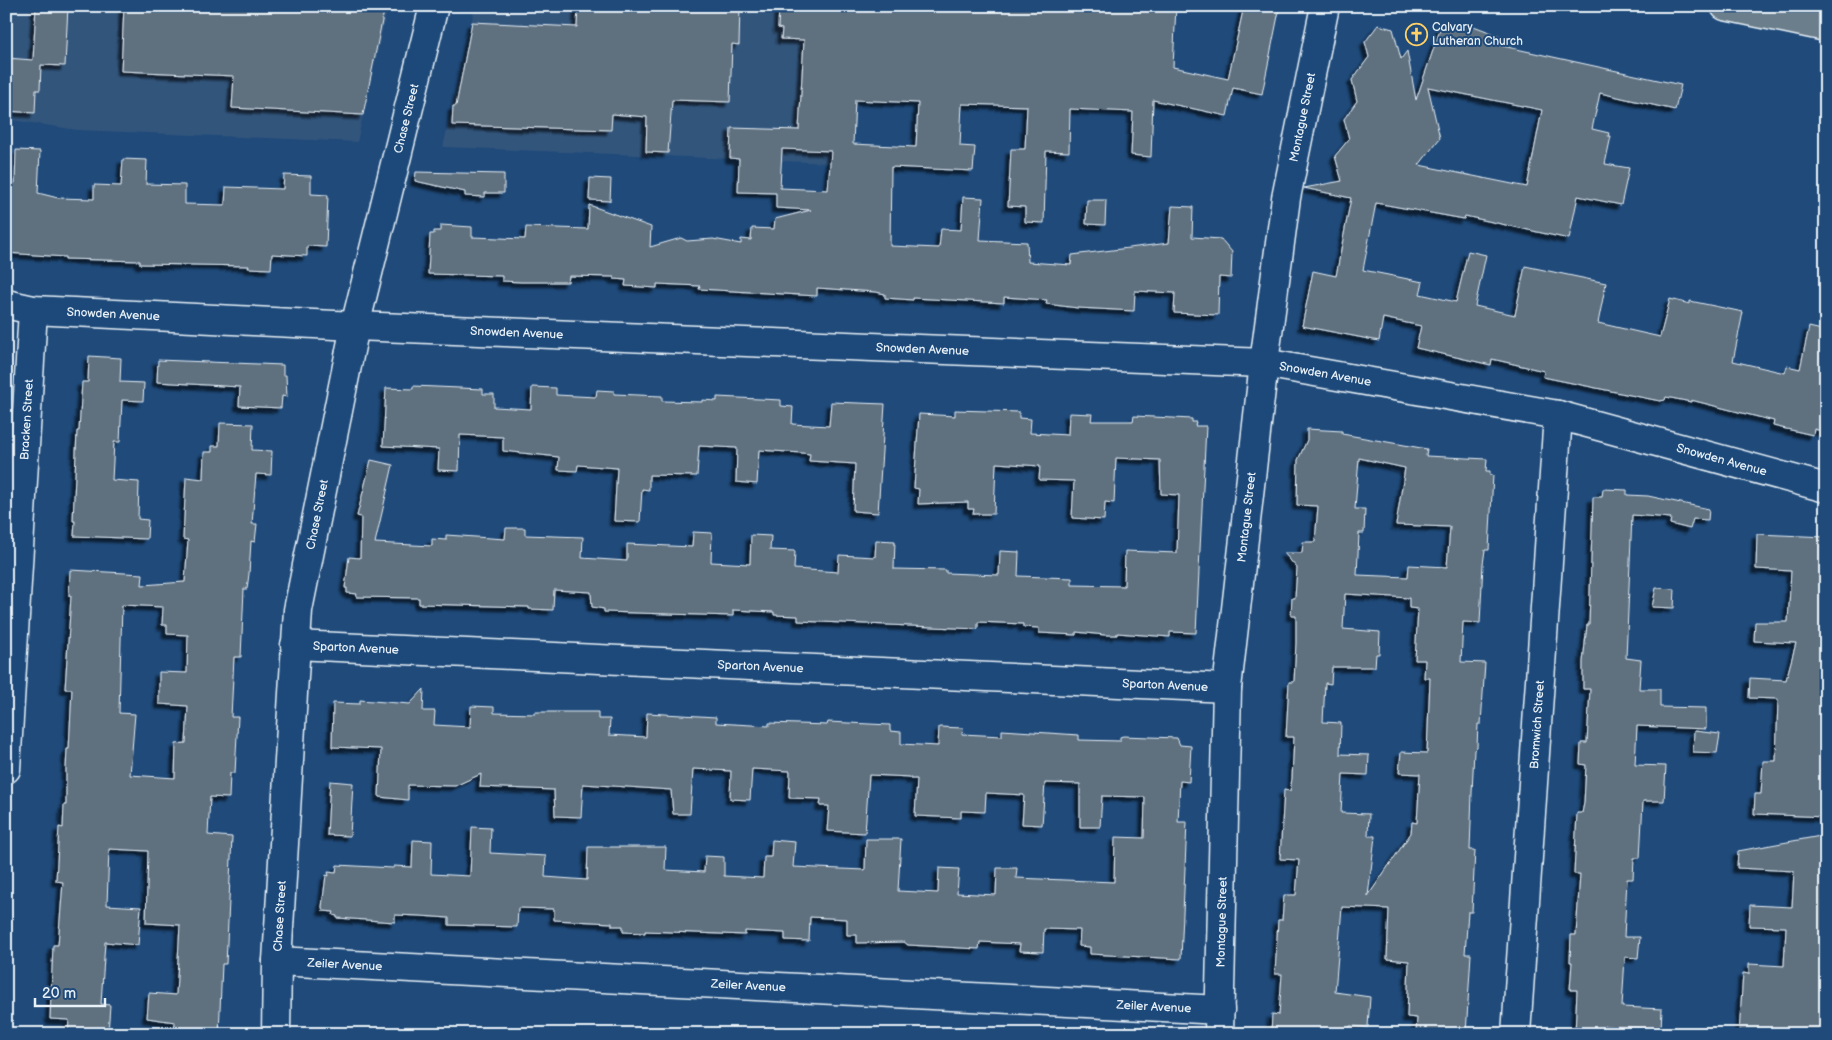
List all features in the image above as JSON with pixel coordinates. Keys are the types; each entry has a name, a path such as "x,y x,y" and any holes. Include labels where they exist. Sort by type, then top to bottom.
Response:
{"main road":[{"path":"1725,6 1826,27"}],"street":[{"name":"Chase Street","path":"276,1034 278,961 298,610 356,326 434,6"},
{"name":"Montague Street","path":"1220,1022 1227,688 1264,363 1286,198 1325,6"},
{"name":"Snowden Avenue","path":"6,304 33,310 356,326 1264,363 1558,415 1826,488"},
{"name":"Bracken Street","path":"6,769 33,310"},
{"name":"Bromwich Street","path":"1516,1034 1558,415"},
{"name":"Sparton Avenue","path":"295,645 1227,688"},
{"name":"Zeiler Avenue","path":"278,961 1220,1022"}],"shaded area":[{"path":"6,6 388,6 357,142 77,130 6,119"},
{"path":"475,6 838,6 830,163 443,147"}],"building":[{"path":"36,6 68,6 65,66 41,65 40,90 36,90 35,113 6,111 6,58 33,60"},
{"path":"124,6 385,6 363,115 232,108 234,76 121,71"},
{"path":"578,6 740,6 739,45 732,44 730,102 672,100 668,153 646,152 647,117 612,114 611,130 452,125 453,106 456,106 472,22 577,27"},
{"path":"779,6 1176,6 1173,67 1228,79 1244,6 1280,6 1262,94 1233,88 1227,116 1153,100 1151,157 1131,155 1133,112 1070,109 1069,152 1046,151 1044,223 1025,222 1025,207 1008,206 1011,149 1025,149 1027,106 962,104 960,146 975,147 973,171 891,167 890,246 939,248 941,229 961,230 963,197 983,198 980,240 1027,242 1028,262 1071,265 1072,255 1169,243 1172,206 1193,207 1192,237 1221,239 1232,252 1231,278 1219,277 1218,315 1174,313 1175,293 1135,291 1134,311 1078,308 1046,304 1047,300 1004,297 1004,303 913,298 913,300 885,298 885,294 876,292 817,288 817,296 699,289 700,286 657,284 657,288 625,286 626,280 614,279 614,277 569,276 568,282 521,282 502,281 502,276 428,274 430,234 434,234 434,231 441,231 441,225 472,227 472,237 525,239 526,227 588,229 589,205 651,227 650,247 681,238 687,241 713,239 741,244 741,239 751,240 752,228 774,229 775,219 811,210 776,208 776,193 738,192 739,159 730,158 731,128 799,130 804,40 781,39 782,29 778,28","holes":["855,100 918,103 916,147 853,144","782,149 831,151 828,190 780,188"]},
{"path":"1442,24 1471,25 1500,36 1498,45 1681,85 1675,110 1600,93 1592,129 1609,133 1608,136 1611,136 1605,164 1629,168 1621,205 1578,196 1569,239 1465,216 1464,219 1376,203 1363,270 1423,282 1420,294 1456,302 1468,251 1486,255 1475,306 1515,315 1525,266 1606,283 1598,323 1660,337 1670,299 1690,304 1690,301 1743,312 1733,361 1785,373 1787,366 1800,369 1809,327 1826,331 1826,432 1814,429 1813,435 1773,426 1774,421 1691,400 1691,402 1666,397 1665,400 1660,401 1543,377 1544,371 1492,359 1491,365 1416,348 1421,326 1383,318 1379,341 1302,326 1313,271 1336,276 1351,198 1304,188 1342,181 1335,156 1349,139 1344,119 1357,101 1352,80 1369,57 1365,42 1378,25 1393,29 1401,59 1407,51 1416,100","holes":["1428,87 1542,110 1527,187 1419,165 1440,138"]},
{"path":"16,150 40,151 38,193 58,198 94,199 94,185 121,186 123,159 147,160 146,184 185,185 185,204 225,205 226,187 283,189 284,175 311,176 311,194 328,195 326,247 307,246 307,256 272,254 271,269 248,268 249,266 140,264 140,261 65,259 65,257 6,253 6,182 15,183"},
{"path":"416,172 504,174 504,193 485,193 485,197 465,196 465,192 415,181"},
{"path":"590,178 611,179 610,201 589,200"},
{"path":"1087,200 1106,200 1105,225 1086,224"},
{"path":"89,356 121,358 120,382 144,383 143,401 122,400 120,442 114,442 112,480 139,482 138,519 148,520 147,539 74,536 77,431 79,431 82,382 88,382"},
{"path":"158,360 283,365 283,375 286,375 287,397 282,396 281,408 239,406 240,387 157,382"},
{"path":"413,386 483,389 483,394 494,394 494,407 531,409 532,387 556,388 556,395 596,397 597,390 614,391 614,394 662,396 662,401 717,401 717,397 781,400 781,406 793,407 792,424 829,426 831,402 885,404 878,513 853,511 855,464 809,461 810,454 759,450 757,484 736,482 737,448 699,446 697,476 649,475 649,490 642,489 640,522 614,521 617,468 578,465 577,471 558,470 559,457 503,451 503,437 460,435 459,471 438,470 439,449 383,446 386,388 413,389"},
{"path":"955,410 1019,412 1019,418 1031,419 1030,433 1068,435 1069,413 1092,414 1091,421 1133,421 1134,416 1192,419 1192,422 1196,422 1195,426 1206,426 1196,633 1170,632 1170,637 1076,632 1076,635 1039,633 1039,628 1023,627 1023,624 978,622 978,629 798,621 798,616 774,615 774,612 733,610 733,616 604,612 604,609 592,607 591,592 554,590 553,610 529,609 529,607 419,604 419,598 356,597 357,594 347,593 347,588 345,588 349,557 360,558 361,517 357,516 371,460 393,465 375,543 432,546 432,539 446,540 446,535 505,539 506,528 525,528 525,535 583,537 582,558 627,561 627,544 692,547 693,532 712,533 711,562 750,564 751,535 771,536 770,550 795,551 794,569 838,572 839,555 875,557 876,540 895,541 894,569 946,570 946,573 999,575 1000,551 1019,552 1018,576 1072,578 1072,585 1124,586 1125,551 1177,553 1179,495 1161,494 1160,460 1116,458 1114,503 1105,502 1104,520 1072,518 1074,481 1039,480 1040,466 996,463 994,514 973,514 974,509 968,509 968,502 918,504 919,489 914,488 919,414 955,416"},
{"path":"220,423 253,424 252,450 272,451 271,475 256,474 252,524 257,524 255,542 251,541 247,589 244,589 241,657 234,657 231,717 238,717 235,773 230,773 229,798 210,797 208,835 232,837 226,964 222,964 219,1034 174,1034 175,1022 147,1018 149,993 176,995 180,925 146,923 148,851 109,849 107,905 141,907 138,945 105,942 101,1004 110,1005 108,1034 68,1034 69,1020 50,1019 53,945 58,945 63,882 56,881 59,827 63,828 64,805 66,805 67,749 69,749 72,689 65,689 71,596 69,596 70,570 143,574 142,585 185,582 188,540 183,539 186,477 203,479 204,452 212,452 212,446 219,446","holes":["122,605 163,607 162,625 167,625 167,634 188,635 187,673 159,672 159,704 188,706 186,743 176,744 175,778 130,775 135,714 119,713"]},
{"path":"1307,429 1342,431 1342,434 1427,449 1426,456 1487,459 1486,471 1490,471 1490,475 1493,475 1489,550 1485,550 1483,564 1480,623 1463,622 1461,662 1485,663 1481,724 1478,724 1477,747 1474,750 1470,850 1475,850 1472,912 1468,912 1465,954 1471,954 1466,1034 1416,1034 1417,1018 1407,1017 1409,961 1387,959 1389,909 1342,907 1335,992 1370,997 1368,1027 1350,1026 1349,1034 1271,1034 1272,1014 1279,1015 1282,974 1275,974 1278,920 1282,920 1284,895 1296,895 1299,860 1280,859 1284,790 1290,791 1292,779 1294,737 1286,737 1289,682 1294,682 1296,616 1291,616 1292,598 1295,598 1297,568 1284,553 1302,553 1303,542 1315,542 1318,506 1297,505 1298,460 1307,440","holes":["1359,458 1405,468 1396,525 1450,527 1447,567 1409,565 1408,577 1357,575 1359,533 1364,533 1365,509 1355,509","1345,594 1409,598 1409,608 1418,609 1415,660 1425,660 1424,678 1430,678 1427,753 1401,752 1399,773 1420,774 1417,823 1412,822 1411,833 1368,896 1375,836 1368,836 1369,814 1341,813 1343,774 1368,775 1369,755 1340,754 1341,723 1323,722 1325,683 1331,684 1332,667 1375,667 1376,654 1379,654 1380,632 1343,629"]},
{"path":"1603,489 1627,490 1627,495 1648,496 1709,509 1708,520 1693,519 1690,529 1670,524 1671,518 1632,515 1626,658 1641,660 1639,689 1660,689 1660,707 1706,708 1706,729 1637,726 1635,765 1666,766 1664,801 1643,801 1640,858 1634,858 1633,879 1627,879 1624,937 1640,937 1638,958 1625,957 1622,1007 1662,1009 1661,1029 1604,1026 1604,1034 1575,1034 1577,990 1570,990 1571,935 1576,935 1580,874 1574,874 1577,813 1582,813 1584,803 1586,765 1580,764 1581,743 1587,743 1590,689 1583,689 1583,662 1587,625 1589,625 1593,497 1602,497"},
{"path":"1757,534 1826,537 1826,817 1754,814 1755,794 1761,794 1763,761 1776,761 1778,699 1749,698 1750,678 1786,680 1796,643 1754,641 1755,622 1788,622 1791,571 1756,569"},
{"path":"1656,588 1675,589 1674,608 1652,607"},
{"path":"424,689 423,711 435,711 434,725 470,727 471,706 494,707 494,713 598,712 598,719 610,719 609,735 646,737 647,713 716,717 716,723 769,726 769,723 827,725 828,722 890,725 890,731 901,732 901,744 938,746 939,727 963,728 962,734 1002,736 1002,730 1079,735 1079,740 1120,741 1120,737 1123,736 1177,738 1180,745 1191,746 1189,782 1180,781 1178,822 1187,822 1181,959 1090,954 1090,947 1079,946 1080,930 1044,929 1043,952 1019,951 1020,944 980,942 979,949 908,945 904,942 857,943 857,935 847,935 847,919 810,917 809,941 785,940 785,933 745,931 745,935 645,931 645,933 623,932 623,926 612,926 612,923 554,920 554,909 518,908 517,927 449,925 449,918 420,916 395,915 395,922 337,918 337,916 333,915 334,912 323,911 322,907 326,875 329,876 328,872 336,873 337,865 393,868 394,866 412,867 413,840 432,841 431,874 470,876 472,827 491,828 490,853 546,856 545,877 587,880 588,847 666,847 665,870 704,872 705,856 724,857 724,876 763,878 764,857 771,857 772,840 795,842 793,867 865,870 866,839 901,839 898,891 938,893 939,868 959,869 957,893 996,895 997,868 1017,868 1016,878 1114,882 1115,837 1144,838 1145,797 1102,796 1100,827 1080,827 1080,784 1045,783 1042,825 1022,824 1024,795 986,793 985,812 961,811 961,818 915,816 917,779 869,775 865,833 827,831 829,806 820,806 821,799 789,798 790,771 752,769 750,800 730,799 731,771 693,769 690,814 673,814 671,790 583,784 581,817 555,816 554,790 480,787 481,774 455,786 408,785 408,800 379,797 381,749 332,747 333,703 360,704 360,700 410,704"},
{"path":"1694,731 1720,734 1717,753 1693,752"},
{"path":"330,781 353,783 350,836 327,835"},
{"path":"1826,835 1826,1024 1821,1023 1821,1034 1767,1031 1767,1034 1739,1034 1743,973 1749,974 1749,964 1784,966 1786,927 1749,926 1750,905 1792,907 1794,871 1737,868 1738,851"}],"place":[{"name":"Calvary Lutheran Church","path":"1416,34"}]}
